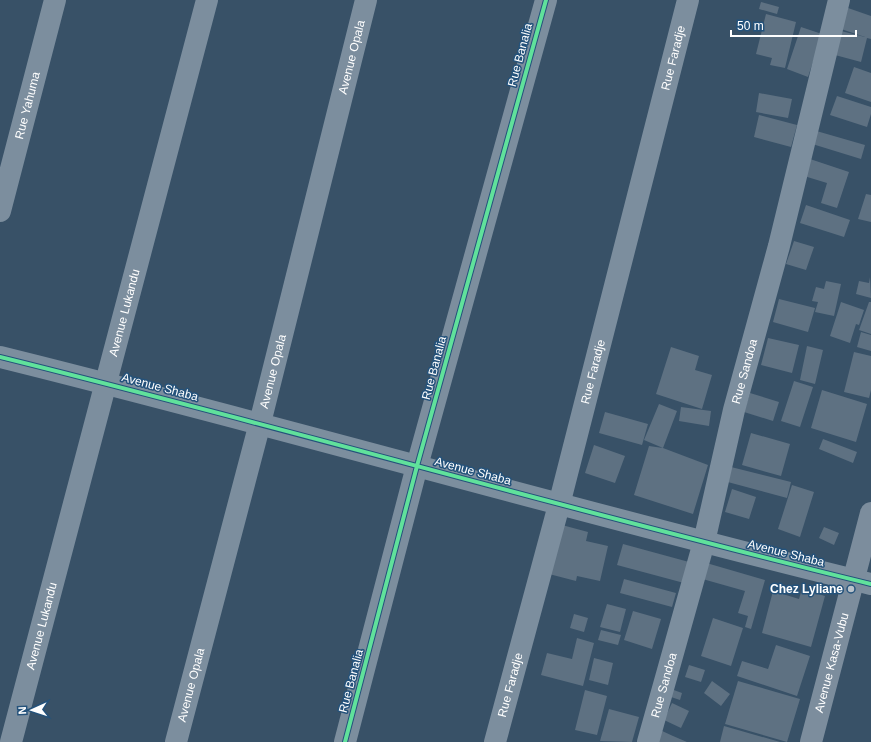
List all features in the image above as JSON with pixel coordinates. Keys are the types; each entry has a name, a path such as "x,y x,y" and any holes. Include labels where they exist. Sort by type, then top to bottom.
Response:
{"main road":[{"name":"Avenue Kasa-Vubu","path":"811,742 862,582 871,513"}],"street":[{"name":"Rue Yahuma","path":"0,211 55,0"},
{"name":"Avenue Lukandu","path":"11,742 208,0"},
{"name":"Avenue Opala","path":"176,742 260,424 366,0"},
{"name":"Rue Banalia","path":"345,742 417,466 546,0"},
{"name":"Rue Faradje","path":"495,742 559,505 688,0"},
{"name":"Rue Sandoa","path":"648,742 704,542 734,410 779,246 839,0"},
{"name":"Avenue Shaba","path":"0,357 260,424 559,505 862,582"}],"building":[{"path":"761,2 779,7 777,14 759,9"},
{"path":"848,8 871,16 871,39 867,38 861,62 835,55 841,31 865,37 841,29"},
{"path":"766,14 796,22 785,68 770,65 772,58 756,54"},
{"path":"801,27 822,34 808,77 787,69"},
{"path":"854,67 871,73 871,102 845,93"},
{"path":"759,93 792,99 788,118 756,112"},
{"path":"837,96 871,107 871,114 867,127 830,115"},
{"path":"759,115 797,125 791,147 754,137"},
{"path":"813,130 865,145 861,159 809,143"},
{"path":"810,159 849,172 837,208 821,203 827,183 804,176"},
{"path":"866,194 871,195 871,222 858,219"},
{"path":"806,205 850,220 844,237 800,223"},
{"path":"794,241 814,247 806,270 786,264"},
{"path":"870,277 871,298 856,294 859,281 869,283"},
{"path":"826,281 841,284 834,316 815,312 818,302 812,301 816,287 824,289"},
{"path":"779,299 815,308 808,332 773,322"},
{"path":"841,302 864,310 859,325 856,324 850,343 830,336"},
{"path":"869,302 871,302 871,334 859,330"},
{"path":"861,332 871,335 871,351 857,347"},
{"path":"768,338 799,345 792,373 761,365"},
{"path":"807,346 823,350 815,384 800,380"},
{"path":"671,347 699,356 695,370 712,375 702,409 656,394"},
{"path":"854,352 871,356 871,390 869,398 844,392"},
{"path":"794,381 813,387 800,427 781,421"},
{"path":"822,390 867,404 856,442 811,428"},
{"path":"750,393 779,402 773,421 744,412"},
{"path":"659,404 677,411 663,448 644,440"},
{"path":"681,407 711,411 709,426 679,421"},
{"path":"605,412 648,424 642,445 599,433"},
{"path":"751,433 790,444 781,476 742,465"},
{"path":"823,439 857,452 853,463 819,449"},
{"path":"594,445 625,456 615,483 585,473"},
{"path":"649,446 663,448 708,465 693,514 634,495"},
{"path":"727,466 791,482 787,498 724,481"},
{"path":"792,485 814,492 800,537 778,529"},
{"path":"732,489 756,497 749,519 725,512"},
{"path":"562,525 588,532 586,541 608,546 600,581 577,576 576,581 549,574"},
{"path":"824,527 839,533 834,545 819,538"},
{"path":"623,544 689,562 684,583 617,565"},
{"path":"703,562 765,580 751,629 745,627 748,616 738,613 745,591 699,578"},
{"path":"624,579 676,593 672,607 620,593"},
{"path":"802,589 825,596 811,647 762,633 773,591 799,599"},
{"path":"607,604 626,609 620,632 600,627"},
{"path":"633,611 661,619 652,649 624,640"},
{"path":"574,614 588,618 584,632 570,628"},
{"path":"713,618 743,628 731,666 701,656"},
{"path":"601,630 621,635 618,645 598,640"},
{"path":"577,638 594,643 583,686 541,675 547,653 572,659"},
{"path":"776,645 810,656 797,696 737,676 742,661 768,669"},
{"path":"594,658 613,663 608,685 589,680"},
{"path":"689,665 705,670 701,682 685,677"},
{"path":"712,681 730,694 721,706 704,693"},
{"path":"738,681 800,699 787,742 725,724"},
{"path":"671,689 682,693 680,700 668,696"},
{"path":"585,690 607,696 597,735 575,730"},
{"path":"672,703 689,711 681,728 664,720"},
{"path":"609,709 639,717 632,742 600,741"},
{"path":"724,726 780,742 720,742"},
{"path":"660,730 673,736 687,742 656,742"}],"cycle path":[{"path":"345,742 417,466 546,0"},
{"path":"0,357 218,413 653,529 871,584"}],"place":[{"name":"Chez Lyliane","path":"851,589"}]}
